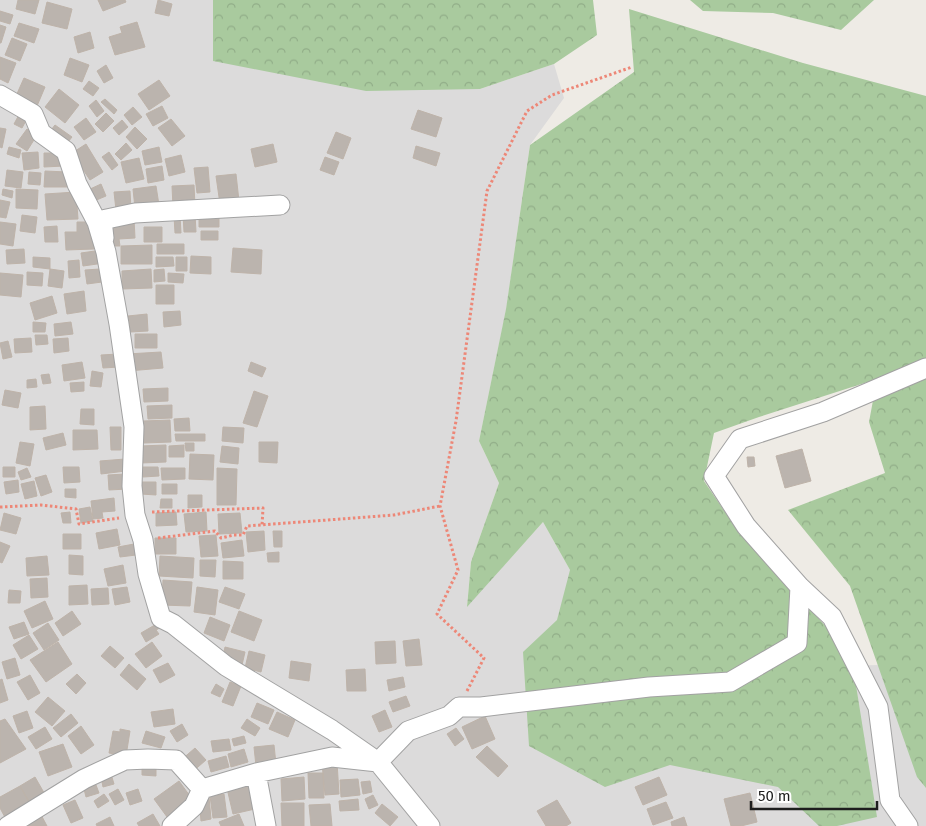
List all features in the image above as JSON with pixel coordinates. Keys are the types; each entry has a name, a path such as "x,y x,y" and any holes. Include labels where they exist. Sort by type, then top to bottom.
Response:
{"street":[{"path":"0,95 34,114 41,133 66,151 77,184 96,222 106,252"},
{"path":"280,205 135,213 102,220 123,345 134,427 132,486 135,515 143,540 148,574 161,618 172,624 226,666 332,730 378,762 430,826"},
{"path":"908,826 890,800 878,706 832,617 800,587 746,526 714,476 740,439 823,412 926,368"},
{"path":"378,762 408,731 449,716 459,707 730,682 797,643 800,587"},
{"path":"172,826 194,806 202,789 256,773 332,757 378,762"},
{"path":"8,826 84,779 124,760 176,760 202,789"},
{"path":"256,773 266,826"}],"path":[{"path":"459,707 484,658 437,614 458,570 440,506 456,421 487,191 527,111 552,95 632,67"},
{"path":"0,507 41,504 76,509 79,524 156,511 263,508 262,526"},
{"path":"143,540 215,531 221,538 243,535 247,526 394,515 440,506"}],"shaded area":[{"path":"0,0 213,0 213,61 480,89 554,64 564,98 530,145 506,310 479,441 499,483 471,562 467,606 543,522 570,570 654,670 926,664 926,826 0,826"}],"green space":[{"path":"213,0 593,0 597,35 554,64 480,89 366,91 213,61"},
{"path":"690,0 874,0 841,30 773,13 703,11"},
{"path":"629,9 803,63 926,96 926,788 917,777 850,586 788,510 885,473 869,422 877,379 714,433 704,481 736,528 851,654 877,817 837,826 819,826 778,787 670,765 605,787 529,746 523,652 557,620 570,570 543,522 467,607 471,562 499,483 479,441 506,309 530,145 634,72"}],"building":[{"path":"18,0 39,0 35,14 16,9"},
{"path":"98,0 125,0 126,2 103,11"},
{"path":"158,0 172,4 169,16 155,13"},
{"path":"47,2 72,9 67,29 42,23"},
{"path":"0,11 13,15 10,24 0,21"},
{"path":"137,22 145,47 115,55 109,37 122,33 120,27"},
{"path":"19,23 39,29 34,43 14,36"},
{"path":"0,25 6,27 1,43 0,43"},
{"path":"90,32 94,48 78,53 74,37"},
{"path":"12,38 27,44 20,61 5,55"},
{"path":"0,57 16,63 8,83 0,79"},
{"path":"70,58 89,65 82,82 64,75"},
{"path":"106,65 113,78 104,83 97,71"},
{"path":"24,78 45,87 37,106 16,96"},
{"path":"159,80 170,96 149,110 138,94"},
{"path":"89,81 99,88 93,96 83,89"},
{"path":"59,89 79,105 65,123 45,107"},
{"path":"105,99 117,110 114,114 101,102"},
{"path":"96,100 104,111 97,117 89,106"},
{"path":"162,106 168,118 153,126 146,114"},
{"path":"133,107 142,117 132,125 124,115"},
{"path":"418,110 442,118 436,137 411,129"},
{"path":"21,111 29,115 22,128 14,124"},
{"path":"106,113 114,121 103,132 95,124"},
{"path":"86,118 96,132 84,140 74,127"},
{"path":"171,119 185,136 172,146 158,128"},
{"path":"122,120 128,127 119,135 113,128"},
{"path":"55,125 72,137 64,147 48,134"},
{"path":"135,127 147,139 137,149 126,137"},
{"path":"0,128 6,129 2,148 0,147"},
{"path":"27,129 37,135 27,151 16,144"},
{"path":"336,132 351,138 343,159 327,153"},
{"path":"126,143 132,150 121,160 115,154"},
{"path":"86,144 103,172 90,180 72,153"},
{"path":"273,144 277,162 255,167 251,149"},
{"path":"416,146 440,153 436,166 413,158"},
{"path":"9,147 21,150 19,158 7,154"},
{"path":"159,147 162,162 145,165 142,151"},
{"path":"38,152 39,168 24,170 22,153"},
{"path":"109,152 118,165 112,170 102,157"},
{"path":"44,153 64,153 64,166 44,167"},
{"path":"181,155 185,172 169,176 165,159"},
{"path":"325,157 339,162 334,175 320,170"},
{"path":"139,158 144,179 126,183 121,162"},
{"path":"162,166 164,180 148,183 146,169"},
{"path":"208,167 210,192 197,193 194,168"},
{"path":"7,170 23,172 21,188 5,186"},
{"path":"45,171 67,172 67,187 44,187"},
{"path":"29,172 41,173 40,185 28,184"},
{"path":"236,174 239,201 220,204 216,176"},
{"path":"101,184 106,196 94,201 88,190"},
{"path":"194,185 195,206 173,207 172,186"},
{"path":"156,186 159,205 135,208 133,189"},
{"path":"3,189 13,191 12,198 2,195"},
{"path":"16,189 38,190 37,209 16,208"},
{"path":"130,191 131,209 116,210 114,192"},
{"path":"76,192 78,219 47,220 45,194"},
{"path":"0,200 10,202 6,218 0,217"},
{"path":"199,211 219,211 219,227 199,227"},
{"path":"183,214 195,214 196,232 184,232"},
{"path":"22,215 37,217 35,233 20,231"},
{"path":"174,216 180,216 181,233 175,233"},
{"path":"134,219 135,238 119,239 120,246 108,246 107,220"},
{"path":"0,222 16,224 13,246 0,244"},
{"path":"77,222 93,222 94,249 66,250 65,232 77,232"},
{"path":"57,226 58,242 45,242 44,227"},
{"path":"144,227 162,227 162,242 144,242"},
{"path":"201,231 218,231 218,240 201,240"},
{"path":"157,244 184,244 184,254 157,254"},
{"path":"152,245 152,264 121,264 121,246"},
{"path":"233,248 262,250 261,274 231,272"},
{"path":"24,249 25,263 7,264 6,250"},
{"path":"102,250 104,263 83,266 81,253"},
{"path":"191,256 211,257 211,274 190,273"},
{"path":"33,257 50,258 50,269 33,267"},
{"path":"156,257 173,257 174,266 156,267"},
{"path":"176,257 187,257 187,271 176,271"},
{"path":"79,260 80,277 69,278 68,261"},
{"path":"50,269 64,271 62,288 48,286"},
{"path":"100,269 102,282 87,284 85,270"},
{"path":"151,269 152,288 122,289 122,271"},
{"path":"164,269 165,281 154,282 154,270"},
{"path":"27,272 43,273 42,286 27,285"},
{"path":"0,273 23,275 21,297 0,295"},
{"path":"168,273 184,274 183,283 168,282"},
{"path":"156,285 174,285 174,304 156,304"},
{"path":"84,291 86,311 67,314 64,294"},
{"path":"52,296 57,313 35,320 30,303"},
{"path":"180,311 181,325 164,327 163,312"},
{"path":"147,314 148,331 130,332 128,316"},
{"path":"33,322 46,323 45,332 33,332"},
{"path":"71,322 73,334 55,336 54,324"},
{"path":"135,334 157,334 157,348 135,348"},
{"path":"35,335 47,335 48,344 36,345"},
{"path":"31,338 32,352 15,353 14,339"},
{"path":"68,338 69,351 54,353 53,339"},
{"path":"8,341 12,357 3,359 0,343"},
{"path":"161,352 163,368 128,371 127,354"},
{"path":"118,354 119,367 103,368 101,355"},
{"path":"82,362 85,378 64,381 62,365"},
{"path":"251,362 266,368 262,377 248,371"},
{"path":"92,371 103,373 101,387 90,386"},
{"path":"49,374 51,383 43,384 41,375"},
{"path":"36,379 37,387 27,388 27,380"},
{"path":"84,382 84,391 71,392 70,383"},
{"path":"168,388 168,401 144,402 143,389"},
{"path":"5,390 21,393 18,408 2,405"},
{"path":"254,391 268,396 257,427 243,423"},
{"path":"172,405 172,418 148,419 147,406"},
{"path":"45,406 46,429 30,430 30,407"},
{"path":"81,409 94,409 94,425 80,424"},
{"path":"189,418 190,431 175,431 174,419"},
{"path":"170,420 171,442 144,443 143,421"},
{"path":"110,427 121,427 121,450 111,450"},
{"path":"223,427 244,428 243,443 222,441"},
{"path":"73,430 97,430 98,449 73,450"},
{"path":"63,433 66,445 46,450 43,438"},
{"path":"175,434 205,434 205,441 176,441"},
{"path":"20,442 34,444 30,466 16,463"},
{"path":"259,442 278,442 277,463 259,462"},
{"path":"185,443 194,443 194,451 186,451"},
{"path":"166,445 166,462 141,463 140,446"},
{"path":"184,445 184,457 169,457 169,446"},
{"path":"222,446 239,448 238,464 220,462"},
{"path":"802,449 811,481 785,488 776,456"},
{"path":"190,454 214,455 213,480 189,479"},
{"path":"747,457 754,457 755,466 748,467"},
{"path":"125,459 126,471 101,474 100,461"},
{"path":"3,467 15,467 15,477 3,477"},
{"path":"63,467 79,467 80,482 64,483"},
{"path":"142,467 158,467 159,476 143,477"},
{"path":"27,468 31,477 21,480 18,472"},
{"path":"161,468 185,468 185,479 162,480"},
{"path":"217,468 237,469 236,505 217,505"},
{"path":"125,474 127,489 109,490 108,475"},
{"path":"46,475 52,492 41,496 35,478"},
{"path":"18,480 19,492 6,494 4,482"},
{"path":"34,481 37,496 25,499 21,484"},
{"path":"142,482 156,482 156,495 141,494"},
{"path":"162,484 177,484 177,494 162,494"},
{"path":"65,489 76,489 76,498 65,497"},
{"path":"188,495 202,495 202,507 188,508"},
{"path":"114,498 115,511 102,512 103,518 93,519 91,501"},
{"path":"161,499 172,499 172,508 160,508"},
{"path":"90,507 93,521 81,523 79,509"},
{"path":"70,512 71,523 63,523 61,513"},
{"path":"176,512 177,525 156,526 156,513"},
{"path":"206,512 207,531 186,532 184,514"},
{"path":"4,513 21,518 16,534 0,530"},
{"path":"240,513 242,533 219,534 218,514"},
{"path":"117,529 120,545 99,549 96,533"},
{"path":"264,531 265,550 248,552 246,532"},
{"path":"273,531 282,531 282,547 274,547"},
{"path":"63,534 81,534 81,549 63,549"},
{"path":"216,535 218,556 201,557 199,536"},
{"path":"155,538 176,538 176,554 155,554"},
{"path":"242,540 244,556 223,558 221,543"},
{"path":"0,542 10,546 2,563 0,562"},
{"path":"134,544 136,555 120,557 118,547"},
{"path":"279,552 279,562 268,562 267,553"},
{"path":"69,555 83,556 83,575 69,574"},
{"path":"47,556 49,575 27,576 26,558"},
{"path":"160,556 194,558 193,578 159,576"},
{"path":"200,560 216,560 215,577 200,576"},
{"path":"223,561 243,562 243,579 223,579"},
{"path":"123,565 126,583 108,586 104,569"},
{"path":"47,578 48,597 31,598 30,579"},
{"path":"163,580 192,582 190,606 162,605"},
{"path":"87,585 88,604 69,605 69,586"},
{"path":"127,587 130,602 115,605 112,589"},
{"path":"197,587 218,590 215,615 194,612"},
{"path":"225,587 245,594 239,609 219,602"},
{"path":"108,588 109,604 92,605 91,589"},
{"path":"9,590 21,591 20,603 8,603"},
{"path":"45,601 53,619 32,628 24,611"},
{"path":"72,611 81,624 63,636 55,623"},
{"path":"239,611 262,620 254,641 231,632"},
{"path":"210,617 230,625 224,641 204,633"},
{"path":"24,622 29,634 14,639 9,627"},
{"path":"160,622 163,626 156,630 159,634 146,642 141,633"},
{"path":"48,623 59,640 44,650 33,633"},
{"path":"29,635 38,649 21,659 13,645"},
{"path":"419,639 422,665 406,666 403,641"},
{"path":"395,641 396,663 376,664 375,642"},
{"path":"58,642 72,664 46,682 30,660"},
{"path":"152,642 162,656 146,668 135,654"},
{"path":"110,646 124,658 115,668 101,656"},
{"path":"225,647 245,652 242,665 222,661"},
{"path":"249,651 265,655 261,672 245,668"},
{"path":"15,658 20,675 7,679 2,662"},
{"path":"291,661 311,664 309,681 289,678"},
{"path":"168,663 175,675 160,683 153,670"},
{"path":"129,664 146,679 137,690 120,675"},
{"path":"365,669 366,691 347,691 346,670"},
{"path":"77,674 86,683 76,694 66,684"},
{"path":"30,675 40,693 28,700 17,682"},
{"path":"403,677 405,687 389,691 387,680"},
{"path":"2,679 8,700 0,703 0,680"},
{"path":"230,682 241,686 233,706 222,702"},
{"path":"216,684 224,689 220,697 211,693"},
{"path":"406,696 410,706 393,712 389,702"},
{"path":"48,697 65,711 52,726 35,712"},
{"path":"257,703 274,710 268,724 251,717"},
{"path":"173,709 175,724 154,727 151,712"},
{"path":"385,710 392,727 379,732 372,716"},
{"path":"27,711 33,728 19,733 13,716"},
{"path":"277,712 295,720 288,737 269,729"},
{"path":"71,714 78,723 61,737 53,728"},
{"path":"485,716 495,739 472,749 462,727"},
{"path":"5,719 26,749 0,763 0,721"},
{"path":"247,719 260,728 255,736 241,728"},
{"path":"182,724 188,735 177,742 170,731"},
{"path":"81,726 94,745 81,754 68,736"},
{"path":"45,727 52,739 36,749 28,737"},
{"path":"456,728 464,739 455,746 447,734"},
{"path":"120,729 130,731 126,756 109,753 113,731 120,732"},
{"path":"146,731 165,737 161,748 142,743"},
{"path":"244,736 246,743 234,746 232,739"},
{"path":"229,739 231,750 213,752 211,741"},
{"path":"63,744 72,767 48,776 39,752"},
{"path":"274,745 276,764 256,766 254,747"},
{"path":"487,746 508,766 498,777 476,757"},
{"path":"195,748 206,760 191,773 180,761"},
{"path":"244,749 248,762 231,767 228,754"},
{"path":"226,756 229,767 211,772 208,761"},
{"path":"337,762 339,794 325,795 322,763"},
{"path":"142,764 156,765 156,776 142,775"},
{"path":"308,773 323,773 324,798 309,798"},
{"path":"111,774 114,784 103,787 101,777"},
{"path":"35,777 47,798 32,807 20,786"},
{"path":"304,777 305,799 282,801 281,779"},
{"path":"659,777 667,795 643,805 635,787"},
{"path":"247,779 255,809 233,814 226,784"},
{"path":"358,779 360,795 341,797 340,780"},
{"path":"179,781 195,803 170,821 154,799"},
{"path":"370,781 372,792 363,794 361,782"},
{"path":"96,785 99,793 86,797 84,789"},
{"path":"20,786 32,807 7,821 0,808 0,797"},
{"path":"118,789 124,800 115,805 109,794"},
{"path":"138,789 142,801 130,805 126,793"},
{"path":"750,793 757,822 741,826 731,826 724,799"},
{"path":"104,794 109,801 98,808 94,801"},
{"path":"224,794 227,817 213,818 210,796"},
{"path":"373,795 378,805 369,809 365,799"},
{"path":"209,797 211,819 201,821 199,798"},
{"path":"358,799 359,810 340,811 339,801"},
{"path":"75,800 83,818 71,823 63,805"},
{"path":"557,800 571,823 566,826 546,826 537,811"},
{"path":"666,802 673,818 653,825 647,809"},
{"path":"281,803 304,803 304,826 282,826"},
{"path":"330,804 332,826 311,826 309,805"},
{"path":"382,804 398,817 390,826 375,813"},
{"path":"39,811 47,826 21,826"},
{"path":"153,814 160,826 139,826 137,823"},
{"path":"239,814 244,826 221,826 219,822"},
{"path":"110,817 114,826 97,826 96,824"},
{"path":"684,817 687,826 672,826 671,822"}]}
